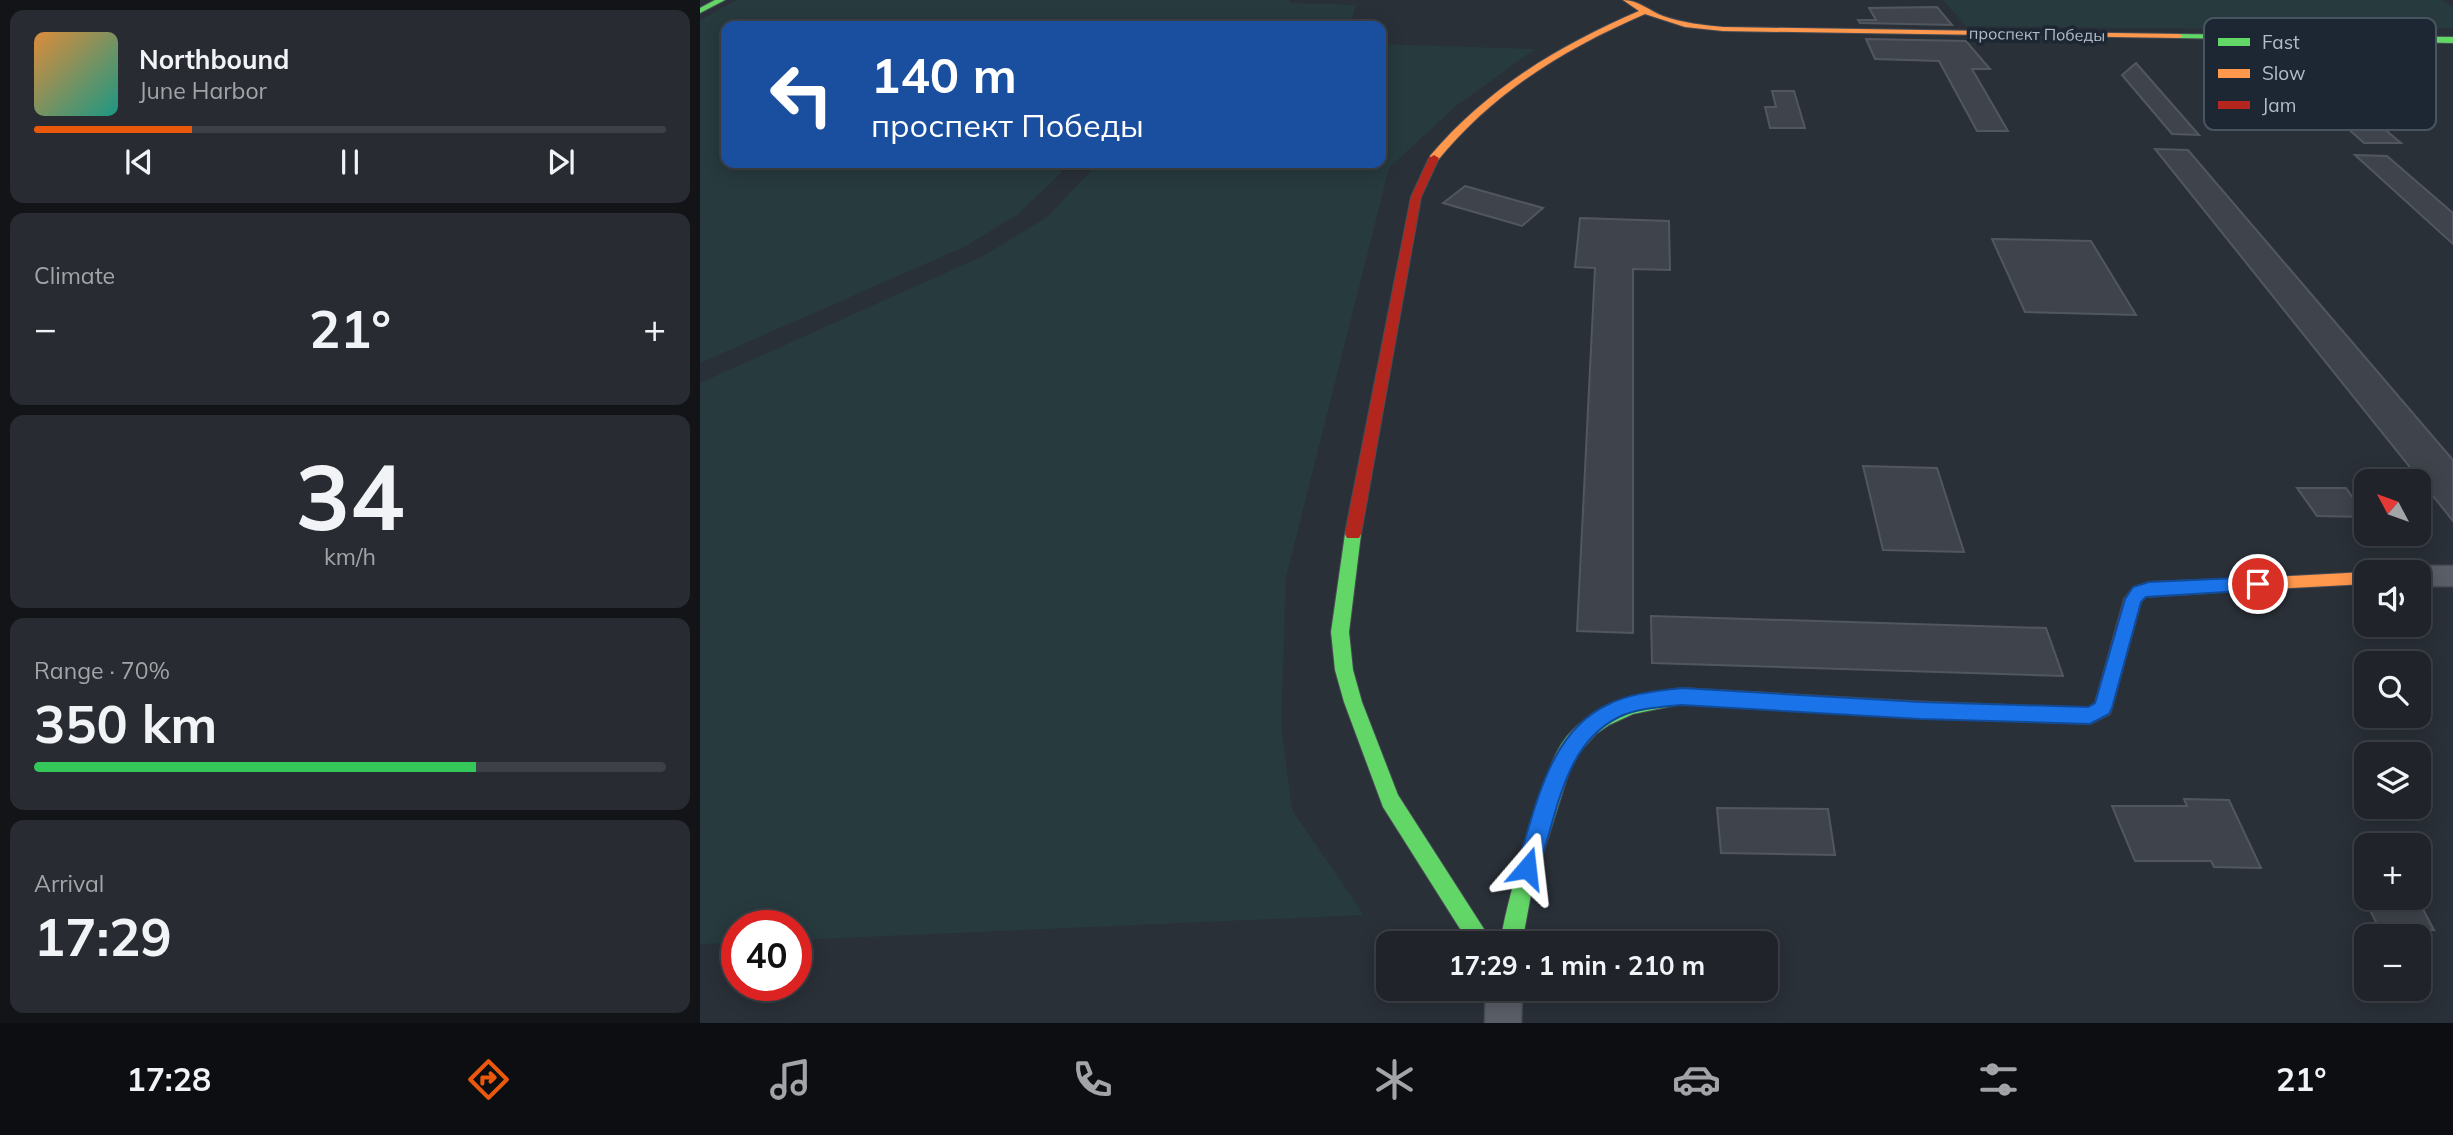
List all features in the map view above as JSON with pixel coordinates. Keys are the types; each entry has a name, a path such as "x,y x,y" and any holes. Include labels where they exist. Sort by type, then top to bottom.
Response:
{"street":[{"path":"700,11 722,0"},
{"name":"проспект Победы","path":"1628,0 1642,12 1675,24 1723,29 2204,36"},
{"path":"1474,931 1390,800 1368,747 1344,670 1339,632 1346,569 1416,197 1434,157 1464,125 1522,76 1576,42 1642,12"},
{"path":"2431,576 2453,576"},
{"path":"1513,931 1521,889 1565,755 1589,726 1615,710 1648,700 1682,696 1920,710 2090,716 2103,708 2133,599 2140,592 2149,589 2354,579"},
{"path":"1503,1023 1504,1001"}],"green space":[{"path":"737,0 1289,0 1290,3 1356,5 1352,19 1342,21 721,21 721,168 1063,168 1018,214 966,246 700,363 700,20"},
{"path":"1943,0 2442,0 2453,7 2453,28 2436,28 2436,18 2204,18 2204,29 1966,26"},
{"path":"1386,44 1535,49 1456,106 1389,168 1286,577 1281,724 1292,810 1364,915 812,939 812,910 721,910 721,943 700,944 700,383 983,256 1047,217 1092,168 1386,168"}],"building":[{"path":"1937,7 1952,25 1860,23 1858,20 1876,20 1869,8"},
{"path":"1866,39 1966,41 1990,69 1972,69 2008,131 1977,131 1939,61 1875,59"},
{"path":"2136,63 2199,135 2172,134 2122,75"},
{"path":"1772,91 1794,91 1805,128 1770,128 1765,107 1776,107"},
{"path":"2349,130 2386,130 2401,143 2364,143"},
{"path":"2155,149 2188,150 2453,460 2453,521 2431,494 2431,469 2411,469"},
{"path":"2355,155 2387,156 2453,213 2453,244"},
{"path":"1465,186 1543,208 1522,226 1443,203"},
{"path":"1580,218 1669,221 1670,270 1633,269 1633,633 1577,631 1595,268 1575,267"},
{"path":"1992,239 2091,241 2136,315 2025,312"},
{"path":"1863,466 1937,468 1964,552 1883,550"},
{"path":"2297,488 2346,488 2354,500 2354,517 2317,516"},
{"path":"1651,616 2046,628 2063,676 1652,663"},
{"path":"2184,799 2229,800 2261,868 2214,867 2211,861 2135,861 2112,806 2187,806"},
{"path":"1717,808 1828,809 1835,855 1721,853"},
{"path":"2370,910 2423,910 2431,924 2377,924"}],"traffic: fast":[{"path":"700,11 721,0"},
{"path":"2179,36 2204,36"},
{"path":"2436,40 2453,40"},
{"path":"1353,534 1340,632 1344,670 1353,702 1390,800 1474,931"},
{"path":"1513,931 1521,889 1565,755 1589,728 1602,719 1631,706 1682,696 1910,709"}],"traffic: slow":[{"path":"1627,0 1649,13 1673,22 1723,29 2179,36"},
{"path":"1434,158 1462,126 1532,69 1577,42 1642,12"},
{"path":"2272,583 2354,579"}],"traffic: jam":[{"path":"1353,534 1416,197 1434,158"},
{"path":"1910,709 2090,716 2103,708 2133,599 2140,592 2149,589 2272,583"}],"route":[{"path":"1527,868 1565,755 1589,726 1615,710 1648,700 1682,696 1920,710 2090,716 2103,708 2133,599 2140,592 2149,589 2258,584"}]}
